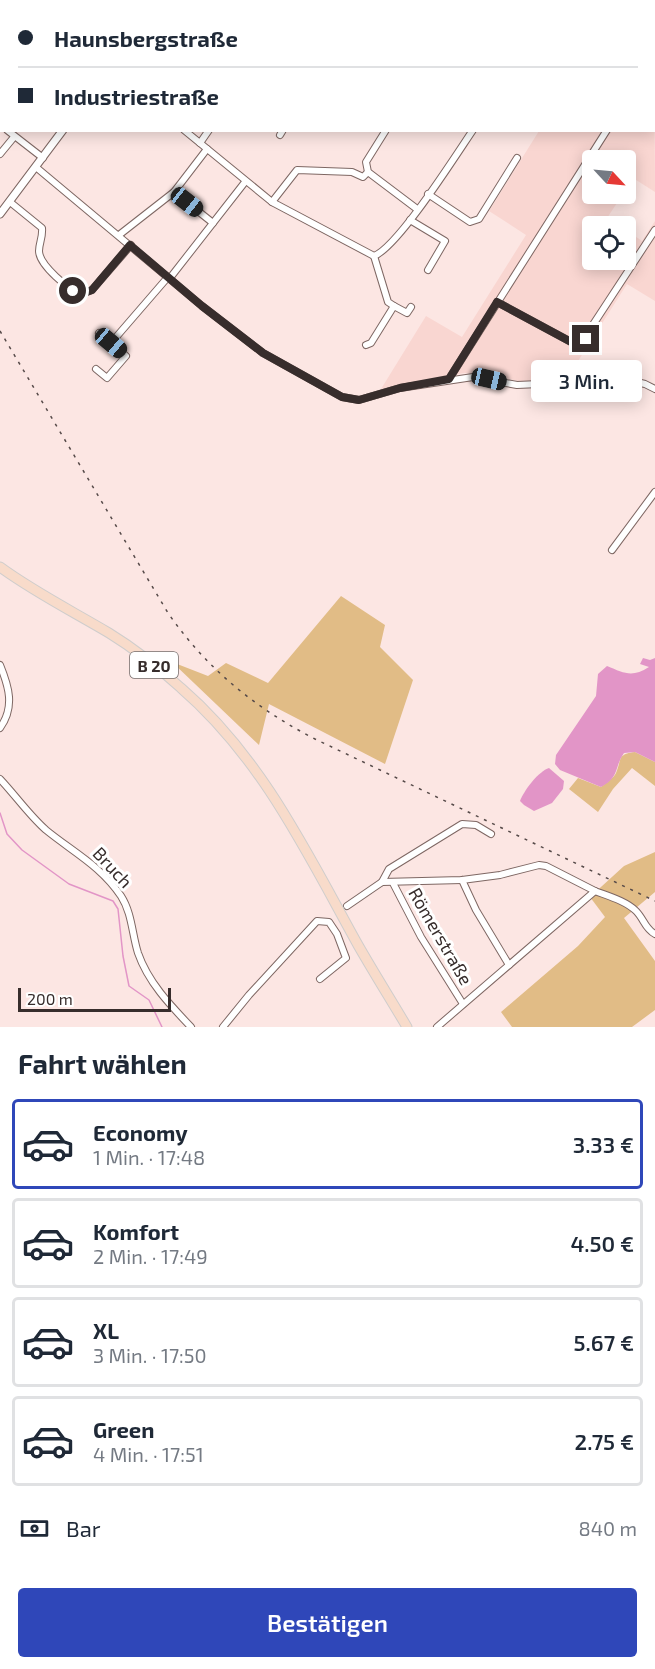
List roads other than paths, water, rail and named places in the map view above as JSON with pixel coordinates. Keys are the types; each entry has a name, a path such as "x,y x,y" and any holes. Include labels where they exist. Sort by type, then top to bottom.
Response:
{"main road":[{"name":"B 20","path":"0,567 22,583 110,634 158,668 213,718 262,778 301,839 407,1027"},
{"path":"335,902 347,906 345,919"}],"street":[{"path":"9,132 43,158"},
{"path":"0,214 37,168 62,132"},
{"path":"186,132 272,202 374,256 388,302 407,313 411,307"},
{"path":"200,143 208,132"},
{"path":"385,132 366,162 368,172 417,209"},
{"path":"374,256 387,248 410,220 472,132"},
{"path":"449,379 574,185 605,132"},
{"path":"0,154 15,137"},
{"path":"119,235 174,192 207,149"},
{"path":"429,194 470,222 479,219 517,158"},
{"path":"37,168 263,353 349,400 359,400 400,388 449,379 480,377 517,385 636,381 655,389"},
{"path":"272,202 297,170 352,172 363,177 368,172"},
{"path":"111,343 169,277 245,182"},
{"path":"174,192 213,223"},
{"path":"10,202 42,228 43,238 39,252 42,261 73,291 81,294 92,290 130,245"},
{"path":"410,220 445,241 428,270"},
{"path":"497,302 573,343 581,343 655,230"},
{"path":"366,345 371,343 394,306"},
{"path":"96,369 107,378 126,356 99,333"},
{"path":"612,550 655,492"},
{"path":"0,665 7,682 10,702 0,728"},
{"name":"Bruch","path":"0,779 40,824 91,862 115,888 127,907 138,952 147,974 190,1027"},
{"name":"Römerstraße","path":"347,906 382,882 389,869 462,824 476,825 491,834"},
{"name":"Römerstraße","path":"382,882 462,880 500,875 539,865 546,866 630,906 638,912 654,933"},
{"path":"462,880 476,910 509,965"},
{"name":"Römerstraße","path":"393,883 422,937 463,1004"},
{"name":"Römerstraße","path":"437,1027 595,891"},
{"path":"223,1027 317,921 329,922 337,934 346,958 321,979"}],"waterway":[{"path":"0,813 7,834 22,850 69,884 113,901 118,909 129,986 149,1000 162,1027"}],"railway":[{"path":"0,331 168,613 199,652 234,685 272,714 315,739 655,901"}]}
